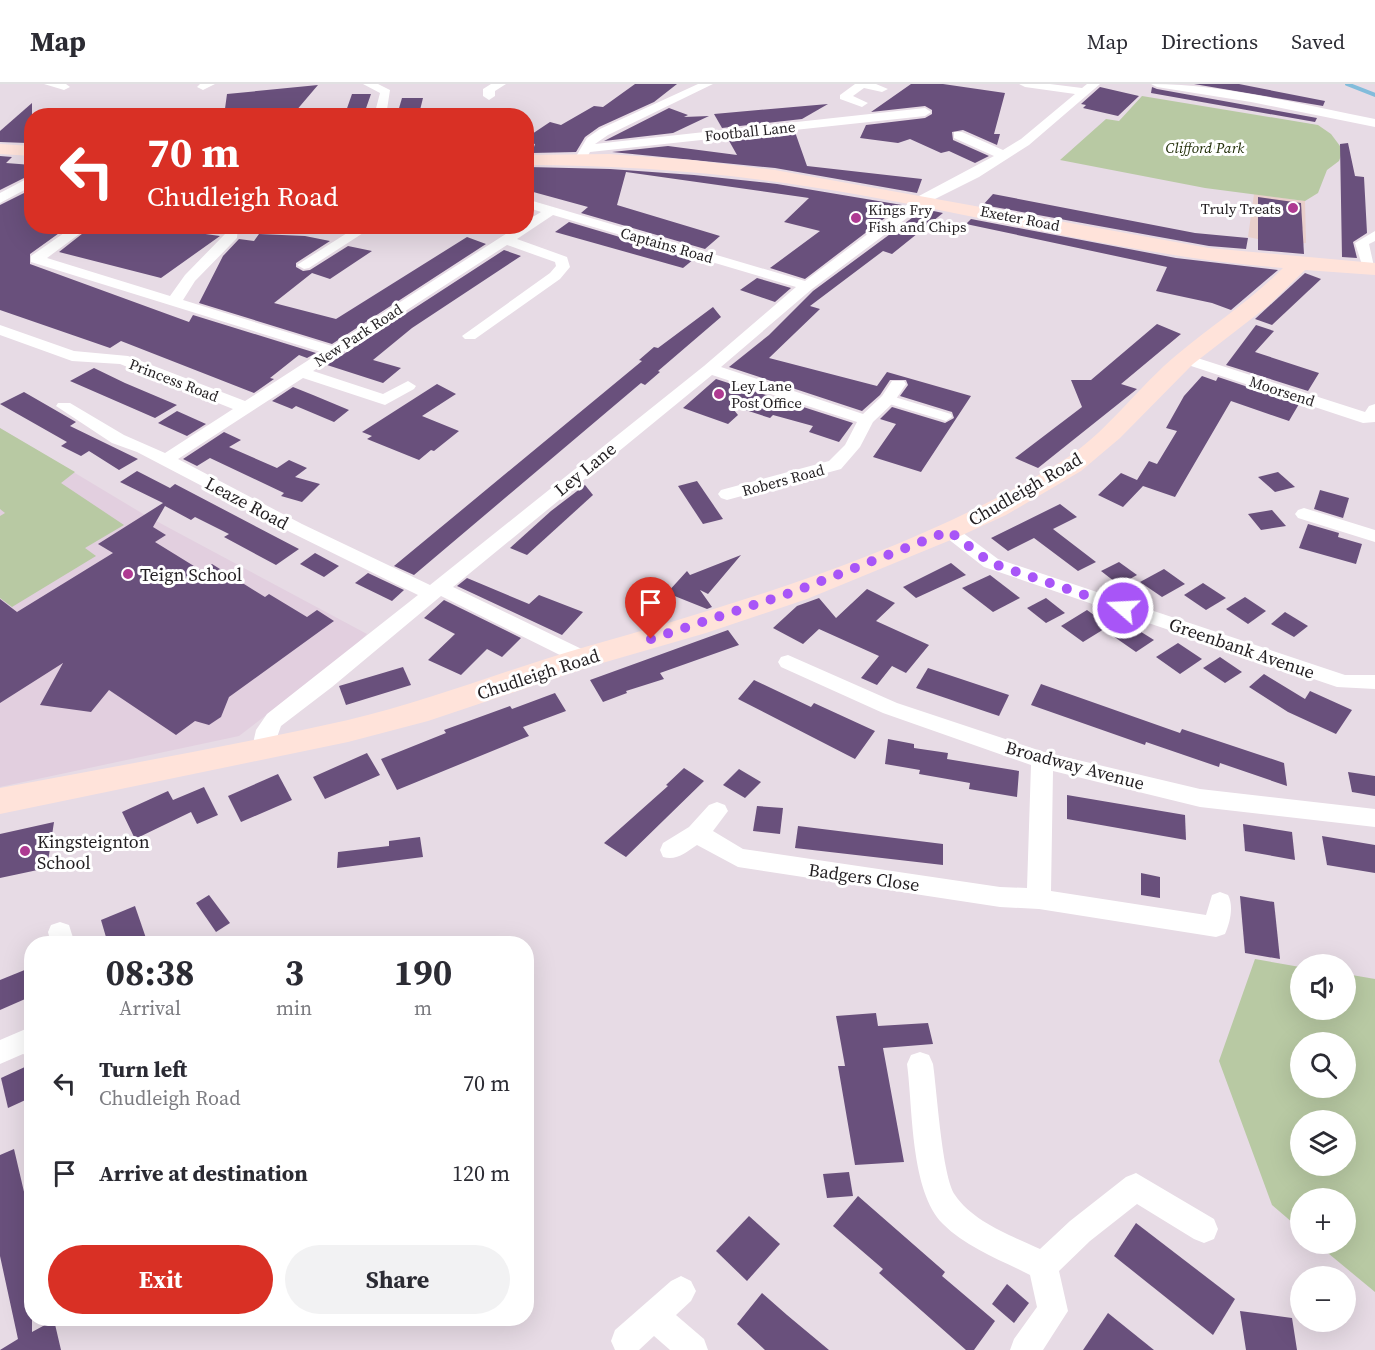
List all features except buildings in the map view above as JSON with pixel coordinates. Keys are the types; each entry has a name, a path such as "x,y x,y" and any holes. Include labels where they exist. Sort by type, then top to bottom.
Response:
{"main road":[{"path":"0,149 24,150"},
{"name":"Exeter Road","path":"534,159 583,153 693,166 922,200 1186,251 1298,265 1373,269"},
{"name":"Chudleigh Road","path":"0,801 348,731 428,710 583,658 696,626 785,595 949,531 997,509 1072,466 1112,432 1185,359 1261,302 1298,265"}],"street":[{"path":"50,84 64,87"},
{"path":"369,84 386,92 382,108"},
{"path":"583,153 591,141 604,132 707,84"},
{"path":"862,103 844,97 862,84 886,87"},
{"path":"1025,84 1089,88"},
{"path":"1157,84 1375,123"},
{"path":"849,121 862,103 886,87"},
{"name":"Ley Lane","path":"263,748 267,730 274,720 710,369 807,286 922,200 975,174 1046,127 1089,88"},
{"name":"Football Lane","path":"583,153 925,112"},
{"path":"1337,115 1332,121 1375,132"},
{"path":"876,118 886,126 886,132"},
{"path":"958,135 1003,155"},
{"path":"0,199 24,185"},
{"name":"Captains Road","path":"534,206 807,286"},
{"name":"New Park Road","path":"534,222 551,211"},
{"path":"72,234 36,259 175,300 333,351"},
{"path":"175,300 190,278 232,234"},
{"path":"304,265 355,234"},
{"name":"New Park Road","path":"165,460 515,234"},
{"path":"1373,269 1362,243 1375,235"},
{"path":"470,336 555,276 563,267 562,260 506,240"},
{"name":"Princess Road","path":"0,330 72,356 122,359 244,408"},
{"name":"Moorsend","path":"1185,359 1369,419 1375,409"},
{"path":"710,369 866,420"},
{"path":"300,372 385,400 408,386"},
{"name":"Robers Road","path":"727,494 835,465 852,447 866,420 888,399 898,384"},
{"path":"888,399 946,417"},
{"name":"Leaze Road","path":"64,406 118,439 143,448 296,528 583,658"},
{"path":"1305,514 1375,536"},
{"name":"Greenbank Avenue","path":"949,531 991,563 1344,682 1375,682"},
{"name":"Broadway Avenue","path":"788,662 890,708 1042,760 1200,798 1375,818"},
{"path":"1039,899 1042,760"},
{"path":"670,850 697,833 717,811"},
{"name":"Badgers Close","path":"697,833 738,858 1000,897 1039,899 1216,927 1220,902"},
{"path":"0,1052 24,1043"},
{"path":"920,1064 933,1164 945,1204 990,1239 1043,1266"},
{"path":"1043,1266 1080,1231 1136,1187 1204,1229"},
{"path":"1025,1350 1053,1311 1043,1266"},
{"path":"626,1341 681,1291"},
{"path":"654,1316 693,1350"}],"shaded area":[{"path":"1254,194 1305,201 1306,243 1287,245 1248,237"},
{"name":"Teign School","path":"0,428 145,515 367,634 352,649 239,736 0,787"}],"green space":[{"name":"Clifford Park","path":"1142,96 1318,125 1331,134 1343,150 1339,161 1327,170 1318,193 1305,201 1205,188 1060,160 1106,119 1119,121"},
{"path":"0,428 75,472 61,483 124,525 85,548 96,556 12,607 0,598 0,516 5,513 0,509"},
{"path":"1255,959 1290,965 1290,1020 1356,1020 1356,976 1375,979 1375,1292 1356,1276 1356,1266 1344,1266 1329,1254 1356,1254 1356,1188 1290,1188 1290,1220 1272,1205 1219,1061"}],"waterway":[{"path":"1347,84 1375,95"}],"place":[{"name":"Truly Treats","path":"1293,208"},
{"name":"Kings Fry Fish and Chips","path":"856,218"},
{"name":"Ley Lane Post Office","path":"719,394"},
{"name":"Teign School","path":"128,574"},
{"name":"Kingsteignton School","path":"25,851"}],"route":[{"path":"651,639 696,626 796,591 949,531 991,563 1123,608"}]}
